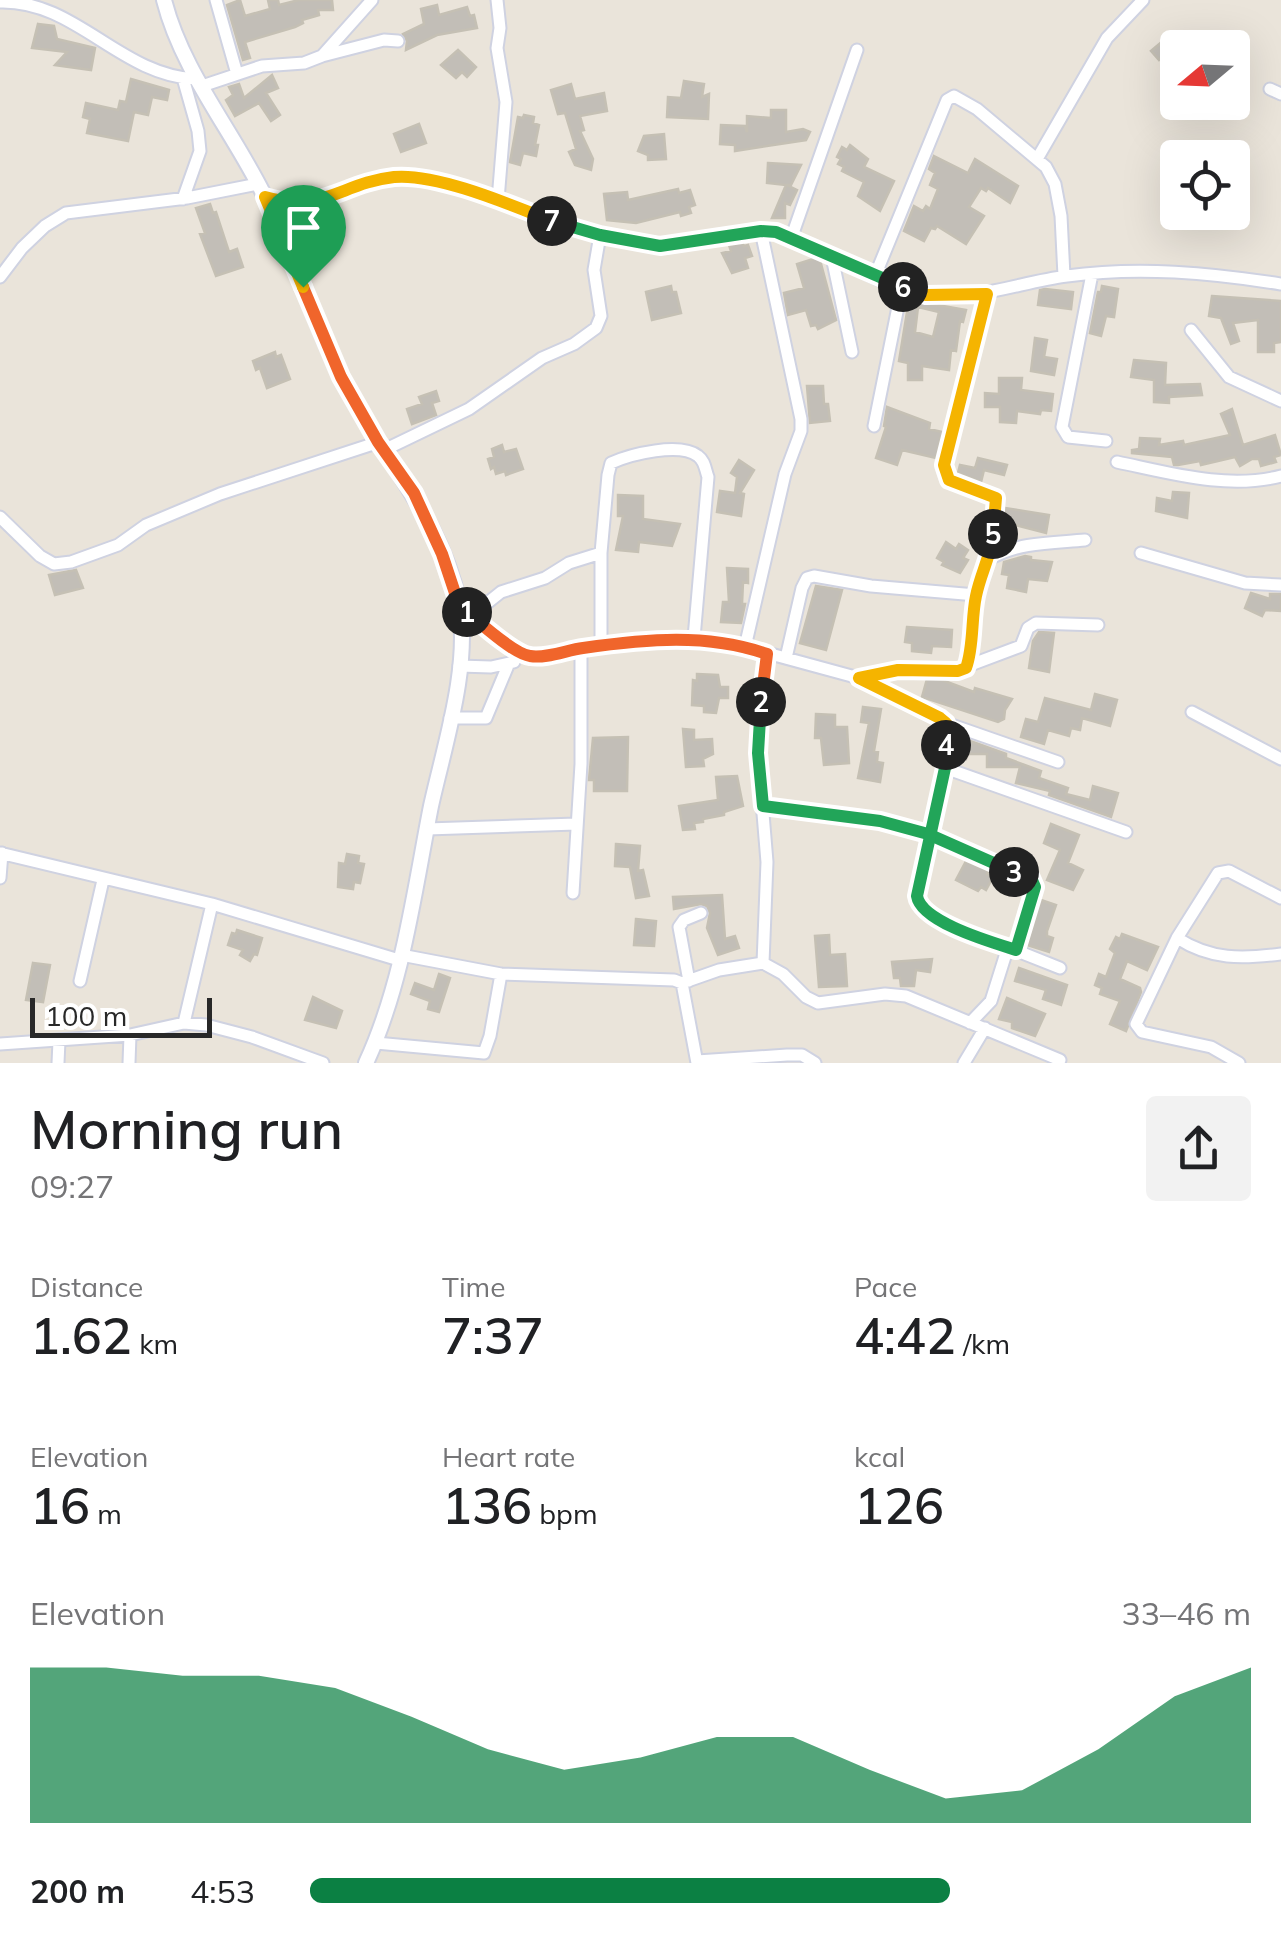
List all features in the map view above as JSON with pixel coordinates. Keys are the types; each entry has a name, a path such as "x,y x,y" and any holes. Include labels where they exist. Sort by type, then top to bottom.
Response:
{"street":[{"path":"164,0 194,81 262,190 341,377 414,493 465,611 450,718 400,958 376,1042 366,1063"},
{"path":"216,0 237,74"},
{"path":"322,56 372,0"},
{"path":"497,0 497,48 506,102 498,200"},
{"path":"1038,159 1106,38 1143,0"},
{"path":"0,2 41,6 121,56 194,81 262,66 304,63 384,40 398,41"},
{"path":"792,236 857,50"},
{"path":"183,199 200,151 194,81"},
{"path":"876,276 951,96 977,108 1046,166 1055,184 1061,216 1064,276"},
{"path":"0,277 22,248 66,213 262,190 306,204 396,177 424,179 600,235 660,246 761,231 792,236 832,257 926,295 987,294 1064,276 1092,274 1213,273 1281,284"},
{"path":"746,647 785,474 802,419 761,231"},
{"path":"0,517 40,556 54,564 71,562 102,552 146,525 220,494 381,446 470,408 542,358 574,344 596,328 602,316 594,270 600,235"},
{"path":"832,257 852,352"},
{"path":"1092,274 1062,427 1068,437 1106,442"},
{"path":"874,426 902,286"},
{"path":"966,668 976,594 990,558 996,498 949,480 944,465 987,294"},
{"path":"1190,330 1229,377 1281,401"},
{"path":"601,646 602,554 611,463 665,449 694,452 702,460 708,477 694,638"},
{"path":"1117,462 1246,482 1281,476"},
{"path":"990,558 1026,544 1085,540"},
{"path":"1140,553 1245,583 1281,585"},
{"path":"465,611 510,588 545,578 576,560 602,554"},
{"path":"786,658 807,578 976,594"},
{"path":"465,611 520,653 532,657"},
{"path":"859,678 898,670 958,671 1021,646 1028,628 1036,623 1098,625"},
{"path":"459,666 509,663 581,648 694,638 746,647 859,678 946,723 1058,762"},
{"path":"573,893 581,764 581,648"},
{"path":"763,963 767,862 758,753 767,654"},
{"path":"450,718 486,718 509,663"},
{"path":"1192,712 1281,759"},
{"path":"946,723 945,768 928,834 917,896 920,907 932,918 1060,968"},
{"path":"945,768 1126,832"},
{"path":"763,806 880,821 928,834 1031,878 1034,883 991,1001 970,1023"},
{"path":"426,829 576,824"},
{"path":"0,878 1,853 212,904 400,958 501,974 654,977 685,982 732,966 763,963 818,1003 885,994 906,996 1060,1060"},
{"path":"1238,1063 1211,1047 1138,1030 1136,1024 1177,938 1223,870 1281,898"},
{"path":"80,981 103,880"},
{"path":"184,1024 212,904"},
{"path":"702,914 684,920 680,927 697,1062 787,1054 802,1055 815,1063"},
{"path":"1177,938 1211,955 1232,958 1281,954"},
{"path":"376,1042 484,1053 501,974"},
{"path":"0,1044 130,1035 184,1024 206,1025 323,1063"},
{"path":"964,1063 984,1028"},
{"path":"129,1063 130,1035"},
{"path":"58,1041 58,1063"}],"building":[{"path":"240,0 245,16 270,9 268,0 278,0 279,5 299,0 332,0 333,10 318,10 319,15 302,20 295,27 245,42 250,58 243,60 227,5"},
{"path":"437,5 439,15 467,7 477,28 437,35 406,50 403,34 424,24 421,9"},
{"path":"38,24 54,26 57,39 95,48 91,70 55,65 67,52 32,48"},
{"path":"1160,43 1160,59 1159,60 1151,51"},
{"path":"458,50 476,67 467,77 462,72 456,78 441,65"},
{"path":"272,75 278,88 266,93 280,115 271,121 259,103 235,116 226,100 233,95 229,87 239,84 244,98"},
{"path":"131,79 169,90 167,100 152,97 148,115 134,112 128,141 87,133 90,119 83,117 86,103 118,110 120,101 126,102"},
{"path":"684,81 704,84 702,97 709,94 708,119 667,117 668,97 681,98"},
{"path":"571,84 575,99 604,93 607,111 580,116 584,130 580,131 593,159 591,170 575,165 569,152 576,149 565,113 558,114 551,90"},
{"path":"771,110 786,110 786,132 803,129 810,132 806,140 735,151 735,145 720,144 721,125 745,126 747,132 747,116 771,118"},
{"path":"518,117 534,117 533,123 539,125 538,145 536,156 523,153 520,165 510,162"},
{"path":"419,124 426,143 401,152 394,134"},
{"path":"664,134 666,159 648,160 648,155 638,151 644,136"},
{"path":"850,145 868,159 864,167 894,181 880,211 858,196 864,182 842,171 844,167 838,164 842,147 847,150"},
{"path":"934,156 968,173 975,159 1018,186 1010,203 988,188 981,188 969,207 984,216 966,244 937,226 931,228 924,241 904,231 914,206 923,211 926,206 930,209 938,189 930,185 935,173 929,169"},
{"path":"768,163 801,165 791,185 787,185 797,190 790,205 785,203 785,218 772,218 786,185 767,183"},
{"path":"678,189 679,193 690,190 695,205 689,207 691,213 636,223 607,220 604,194 627,192 628,200"},
{"path":"210,204 229,252 237,249 243,267 216,276 200,234 205,233 196,208"},
{"path":"729,245 748,245 752,256 745,258 748,268 732,273 722,253 731,251"},
{"path":"820,260 836,320 818,329 811,326 806,310 788,315 784,293 804,288 797,264"},
{"path":"671,286 681,313 652,320 646,292"},
{"path":"1102,286 1118,289 1114,317 1106,316 1101,336 1090,333"},
{"path":"1040,290 1073,292 1071,309 1038,305"},
{"path":"1212,296 1281,301 1281,342 1274,343 1274,352 1258,352 1258,320 1233,323 1239,341 1231,344 1221,318 1209,316"},
{"path":"909,300 966,310 963,322 960,321 956,351 951,350 949,370 922,366 922,380 908,380 908,363 899,361","holes":["918,307 939,312 933,337 915,332"]},
{"path":"1035,338 1047,340 1044,357 1057,359 1054,375 1031,371"},
{"path":"275,352 276,357 281,355 290,379 267,388 253,361"},
{"path":"1134,360 1166,363 1165,385 1200,384 1202,395 1169,397 1169,403 1154,402 1154,380 1131,377"},
{"path":"999,378 1022,378 1021,390 1053,394 1051,411 1017,411 1016,423 1000,422 1000,407 985,407 985,393 999,394"},
{"path":"807,386 823,386 830,421 810,423"},
{"path":"436,391 439,401 432,403 436,415 412,424 407,409 422,404 419,397"},
{"path":"887,407 930,423 929,429 942,432 936,458 902,450 897,465 876,458 886,427"},
{"path":"1232,409 1243,445 1275,435 1281,455 1274,457 1276,462 1261,466 1259,459 1252,459 1240,466 1235,457 1201,465 1200,461 1174,465 1172,457 1132,453 1139,449 1140,438 1160,439 1159,445 1183,441 1184,445 1230,435 1221,414"},
{"path":"502,445 504,452 516,449 523,469 506,475 505,471 496,474 494,467 491,469 488,459 494,457 492,449"},
{"path":"978,458 1007,465 1004,475 984,470 981,482 958,473 960,465 975,468"},
{"path":"739,460 754,470 740,493 744,494 741,516 717,512 720,491 735,493 737,477 731,473"},
{"path":"1173,492 1189,493 1187,518 1156,511 1157,498 1172,501"},
{"path":"618,495 643,496 643,519 680,524 672,546 639,542 638,552 616,550 623,516 618,516"},
{"path":"1005,508 1049,515 1046,533 1004,522"},
{"path":"946,542 956,549 959,544 968,550 963,558 968,560 960,573 942,565 944,562 937,558"},
{"path":"1025,556 1052,562 1047,581 1028,579 1026,592 1007,588 1009,575 1002,574 1004,562"},
{"path":"727,568 748,569 748,583 743,582 745,604 741,623 721,622 723,602 729,602"},
{"path":"76,570 83,588 55,595 49,575"},
{"path":"816,586 842,590 826,650 800,643"},
{"path":"1251,593 1270,599 1270,594 1281,594 1281,611 1265,610 1262,616 1245,608"},
{"path":"907,627 952,630 951,647 932,646 931,653 912,651 912,643 905,642"},
{"path":"1039,632 1054,633 1049,672 1029,668 1033,641"},
{"path":"697,674 718,675 720,687 728,687 728,698 719,698 716,713 692,705"},
{"path":"927,679 1012,699 1004,719 998,722 922,697"},
{"path":"1095,694 1117,700 1110,726 1082,718 1080,730 1071,728 1069,736 1048,730 1044,744 1021,737 1026,719 1038,722 1045,698 1091,710"},
{"path":"863,707 881,709 874,751 878,752 877,762 883,763 880,782 858,778 869,723 861,722"},
{"path":"816,714 835,715 835,727 847,727 849,763 824,765 821,738 815,738"},
{"path":"683,729 694,730 694,740 712,739 713,754 703,759 704,766 686,767"},
{"path":"956,736 1041,771 1039,778 1068,788 1066,794 1090,800 1093,786 1118,793 1111,817 1049,795 1050,791 1016,783 1020,767 987,767 987,754 968,754 966,759 954,754"},
{"path":"628,737 627,791 594,791 594,780 589,780 593,738"},
{"path":"737,776 743,806 694,823 695,829 683,830 679,806 718,800 716,777"},
{"path":"1051,824 1079,835 1068,863 1083,870 1073,890 1047,880 1060,850 1044,843"},
{"path":"616,844 640,846 638,871 643,870 649,896 636,898 630,867 615,866"},
{"path":"347,854 359,856 358,863 364,864 360,883 354,882 353,889 338,887 339,863 345,864"},
{"path":"966,861 989,871 987,874 993,877 986,890 981,887 978,891 956,880"},
{"path":"722,895 725,939 735,936 739,948 718,955 707,928 707,906 674,909 673,897"},
{"path":"1041,900 1056,905 1047,931 1047,936 1053,938 1049,952 1027,945"},
{"path":"636,919 656,921 654,946 634,945"},
{"path":"237,930 262,938 257,955 250,961 240,955 243,950 228,945"},
{"path":"1122,934 1158,947 1147,970 1127,961 1120,979 1141,992 1126,1031 1110,1024 1120,1001 1100,994 1102,988 1095,985 1099,974 1106,977 1115,953 1110,949"},
{"path":"829,935 830,955 845,954 847,986 819,987 815,936"},
{"path":"932,959 930,972 916,970 914,986 901,986 900,978 894,978 892,962"},
{"path":"33,963 50,965 43,1002 26,1000"},
{"path":"1019,968 1067,985 1061,1005 1043,999 1046,990 1015,981"},
{"path":"439,974 450,978 439,1012 428,1009 430,1001 411,994 415,983 434,990"},
{"path":"313,997 342,1011 336,1028 305,1020"},
{"path":"1007,998 1045,1014 1035,1036 999,1019"}],"route":[{"path":"303,287 265,197 306,204 396,177 424,179 498,200 554,222 660,246 776,232 926,295 987,294 944,465 949,480 994,495 997,503 990,558 976,594 966,668 898,670 859,678 946,723 945,768 928,834 917,902 932,918 1016,950 1035,887 1031,878 928,834 880,821 763,806 758,753 767,654 694,638 581,648 532,657 520,653 459,605 442,554 414,493 378,442 341,377 303,287"}]}
